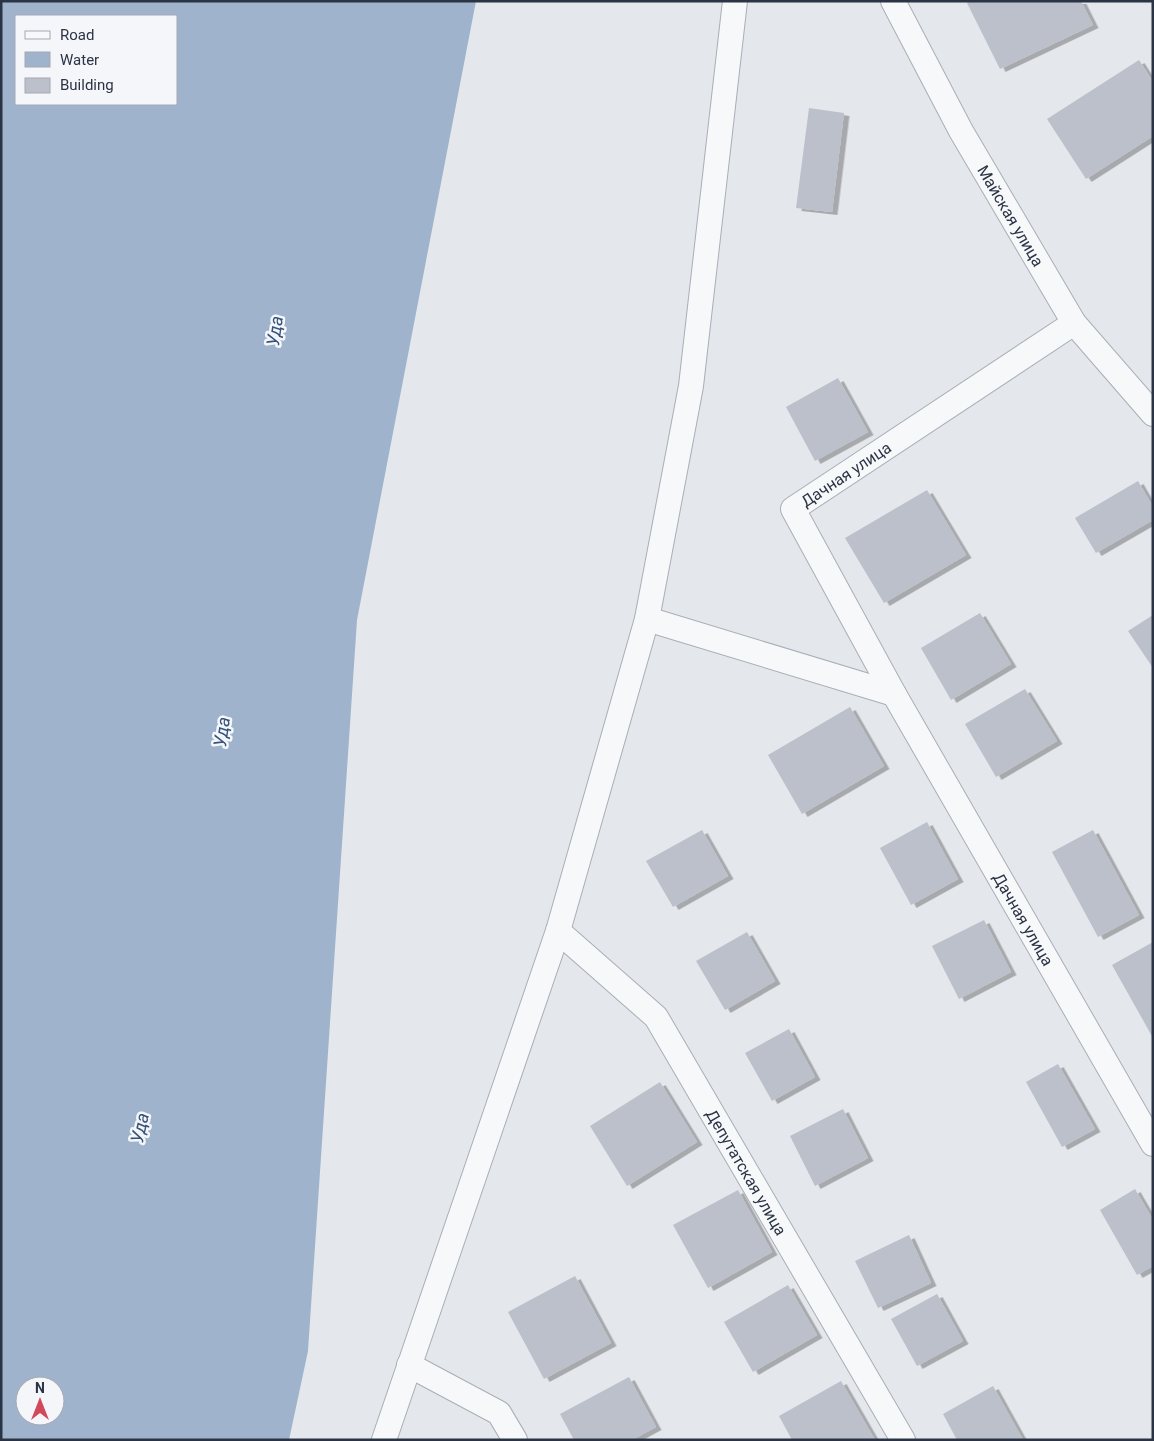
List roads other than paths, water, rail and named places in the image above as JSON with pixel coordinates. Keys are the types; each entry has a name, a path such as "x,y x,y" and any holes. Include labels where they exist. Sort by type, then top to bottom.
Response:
{"street":[{"path":"384,1440 558,931 647,619 691,386 734,1"},
{"name":"Майская улица","path":"893,1 961,131 1074,323 1153,414"},
{"name":"Дачная улица","path":"1074,323 793,509 894,694 1153,1144"},
{"path":"647,619 894,694"},
{"name":"Депутатская улица","path":"558,931 656,1017 903,1440"},
{"path":"409,1365 499,1413 515,1440"}],"water":[{"name":"Уда","path":"1,1 476,1 357,620 308,1351 289,1440 1,1440"}]}
